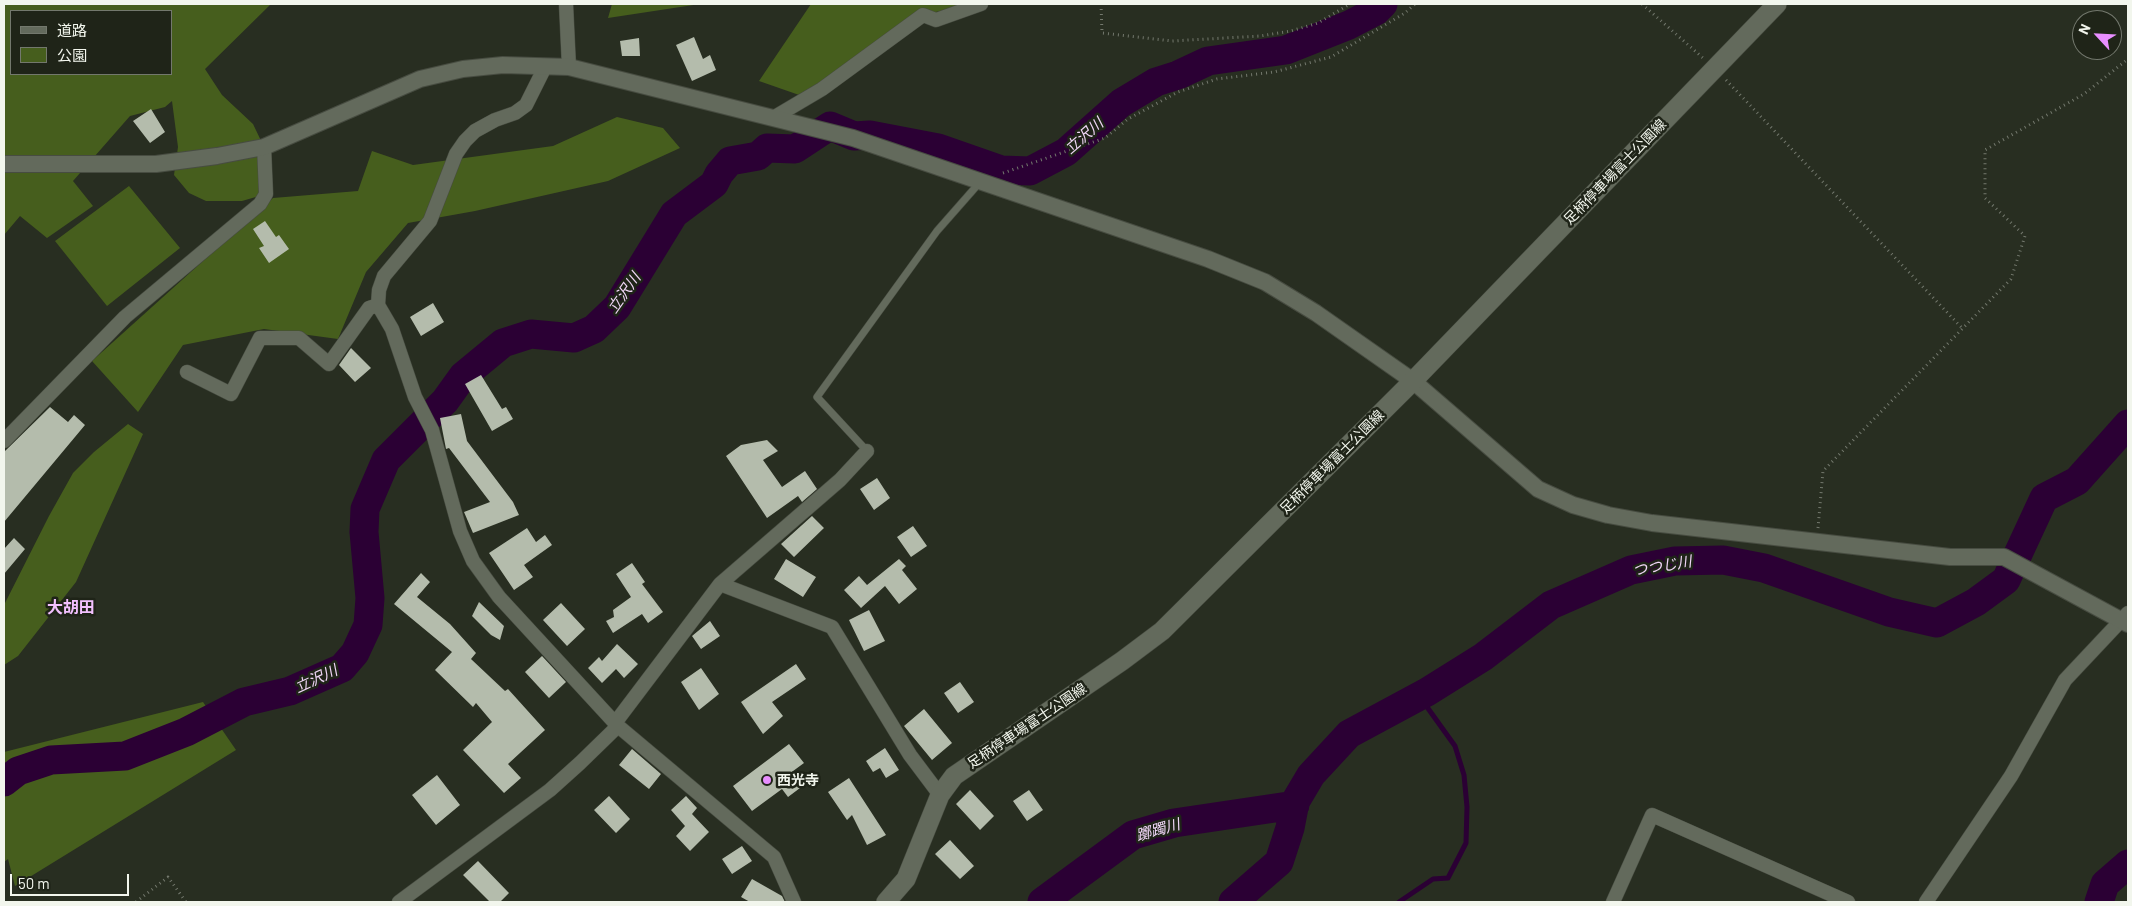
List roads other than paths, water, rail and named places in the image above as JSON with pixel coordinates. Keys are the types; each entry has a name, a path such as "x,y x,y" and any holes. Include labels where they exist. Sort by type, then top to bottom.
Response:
{"main road":[{"name":"足柄停車場富士公園線","path":"886,898 906,879 940,795 954,776 1122,661 1162,631 1412,381 1777,4"}],"street":[{"path":"566,4 569,67"},
{"path":"773,118 822,88 922,10 936,20 981,4"},
{"path":"4,164 156,164 264,147 420,79 463,69 503,65 569,67 854,138 1199,256 1265,282 1316,313 1412,381 1538,489 1573,505 1608,515 1652,522 1950,557 2004,557 2082,600 2126,619 2065,680 2011,776 1926,902"},
{"path":"546,67 526,105 515,113 488,123 465,141 456,154 430,221 384,276 379,290 378,304 392,329 415,397 432,430 460,531 473,561 499,597 616,724 774,857 794,902"},
{"path":"4,441 125,317 260,204 266,194 264,147"},
{"path":"187,372 231,394 260,338 299,338 329,364 369,308 378,304"},
{"path":"399,902 550,790 616,724 720,584 840,480 867,451"},
{"path":"720,584 832,627 910,755 940,795"},
{"path":"1614,902 1652,815 1848,902"}],"lane":[{"path":"867,451 817,397 937,231 981,180"}],"waterway":[{"name":"立沢川","path":"4,782 18,771 51,760 125,756 186,732 244,702 290,691 342,668 355,653 368,625 370,598 364,532 365,509 386,460 445,401 463,376 503,343 531,334 574,338 594,329 617,307 674,214 714,184 719,174 730,161 758,156 767,148 795,149 830,126 854,136 870,135 938,148 1001,170 1030,171 1066,152 1121,103 1156,82 1178,75 1208,61 1286,50 1349,25 1376,11 1383,4"},
{"name":"つつじ川","path":"1233,902 1279,862 1290,828 1295,802 1311,775 1349,734 1427,692 1483,657 1551,605 1631,570 1675,561 1723,560 1764,568 1889,612 1937,623 1976,602 2006,580 2044,498 2077,481 2128,424"},
{"path":"1399,902 1433,879 1448,878 1466,843 1467,807 1464,775 1455,746 1427,707 1427,692"},
{"name":"躑躅川","path":"1042,902 1133,835 1174,823 1295,805"},
{"path":"2099,902 2105,884 2128,864"}],"place":[{"name":"西光寺","path":"767,780"}],"district":[{"name":"大胡田","path":"71,608"}]}
